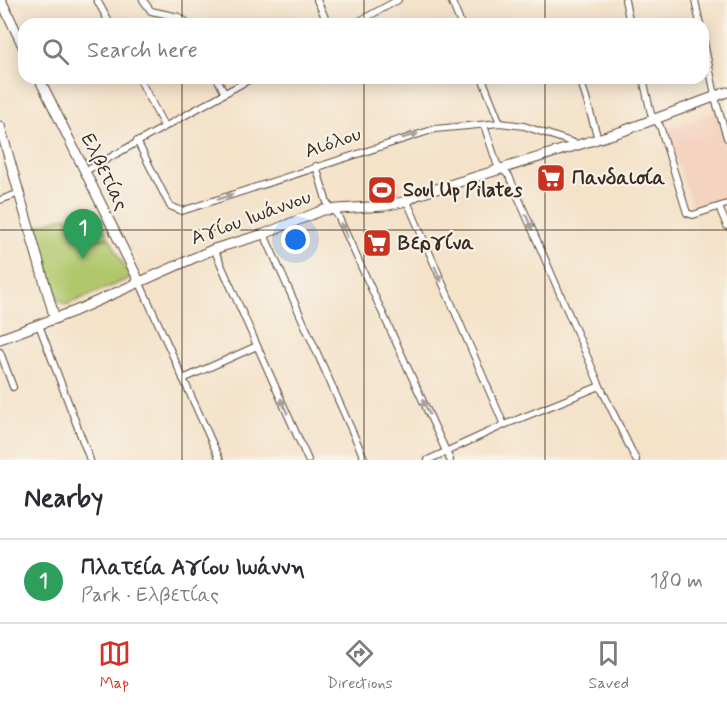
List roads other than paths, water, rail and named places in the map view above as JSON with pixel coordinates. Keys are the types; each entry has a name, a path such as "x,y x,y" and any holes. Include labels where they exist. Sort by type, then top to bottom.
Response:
{"street":[{"path":"1,0 18,35"},
{"path":"97,0 107,18"},
{"path":"143,0 147,8 155,13 180,18"},
{"path":"317,0 325,18"},
{"path":"365,18 398,0"},
{"path":"451,0 458,18"},
{"path":"625,0 629,18"},
{"path":"695,0 699,18"},
{"path":"709,67 727,138"},
{"name":"Ελβετίας","path":"42,84 139,281"},
{"path":"142,84 164,126"},
{"path":"220,84 224,92"},
{"path":"84,172 240,84"},
{"path":"484,84 500,123"},
{"path":"582,84 598,139"},
{"path":"644,84 651,114 660,126 687,213 693,215 727,204"},
{"name":"Αγίου Ιωάννου","path":"0,339 56,319 214,249 264,234 323,210 363,209 407,201 417,195 581,145 727,92"},
{"name":"Αιόλου","path":"137,141 170,206 175,210 189,209 428,130 500,123 524,126 581,145"},
{"path":"484,125 497,164 509,176 600,386 636,460"},
{"path":"0,126 56,319"},
{"path":"316,166 327,203 338,216 450,460"},
{"path":"0,200 20,193"},
{"path":"407,201 504,424"},
{"path":"719,207 727,226"},
{"path":"264,234 365,460"},
{"path":"214,249 308,460"},
{"path":"139,281 220,460"},
{"path":"39,325 90,460"},
{"path":"183,378 257,346"},
{"path":"0,352 13,387"},
{"path":"428,460 504,424 600,386"}],"place":[{"name":"Πανδαισία","path":"551,178"},
{"name":"Soul Up Pilates","path":"382,190"},
{"name":"Βεργίνα","path":"377,243"},
{"name":"Πλατεία Αγίου Ιωάννη","path":"83,259"}]}
